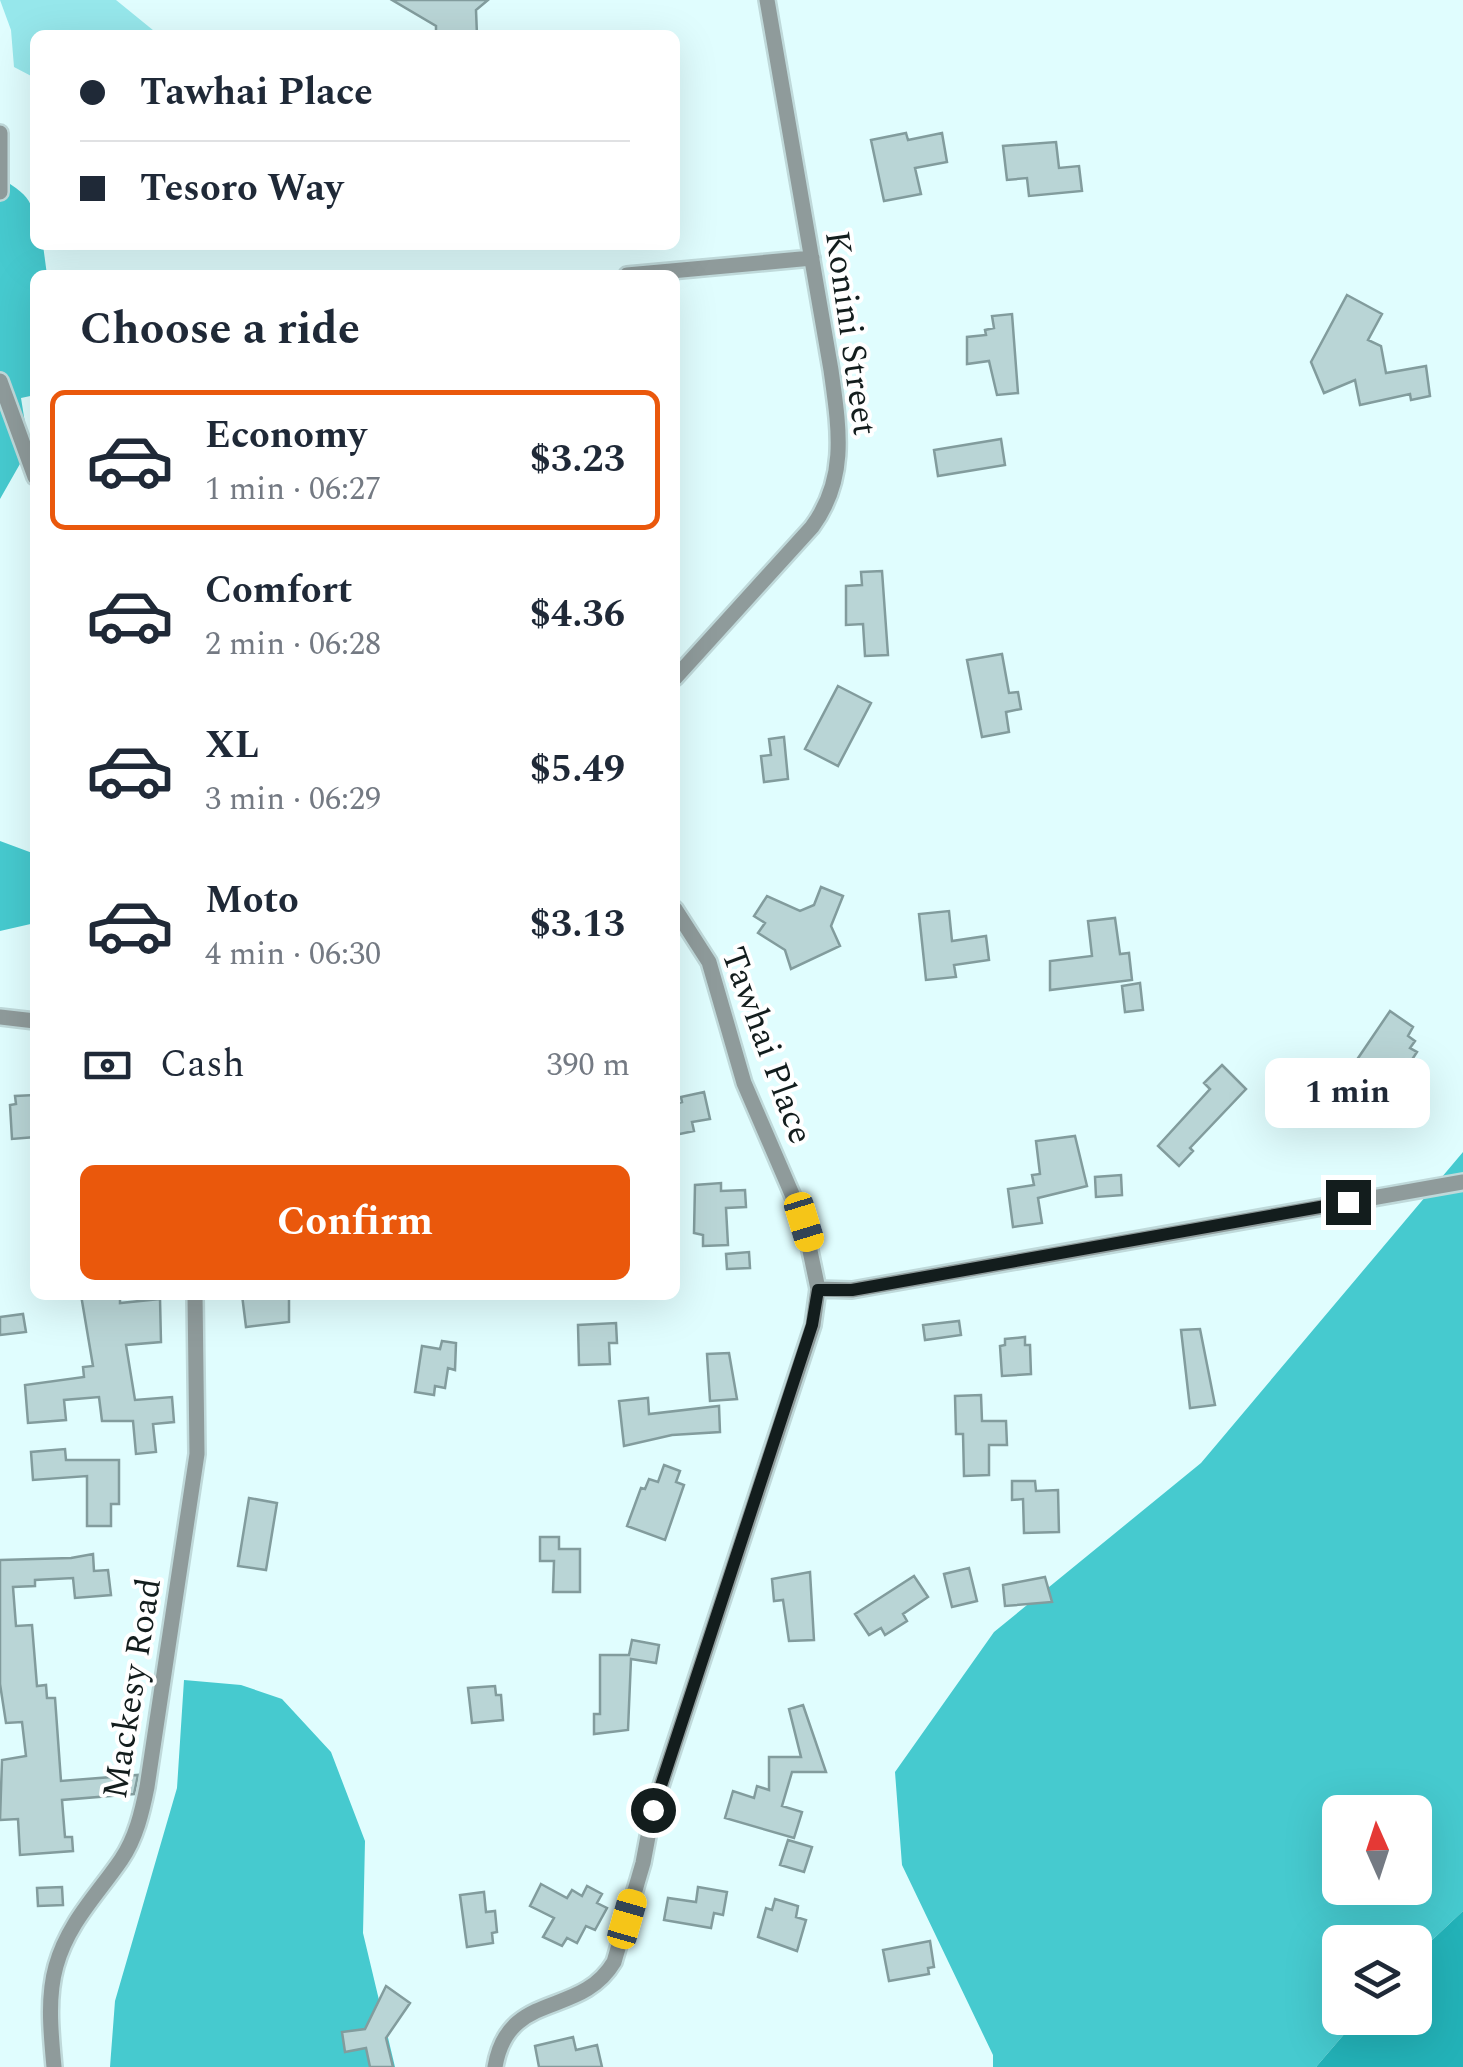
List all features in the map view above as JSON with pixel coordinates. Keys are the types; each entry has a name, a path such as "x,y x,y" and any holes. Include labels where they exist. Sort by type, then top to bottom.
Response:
{"street":[{"name":"Konini Street","path":"680,673 792,550 834,490 839,424 767,0"},
{"path":"0,132 0,192"},
{"path":"680,270 812,258"},
{"path":"0,381 30,463"},
{"name":"Tawhai Place","path":"495,2067 504,2037 514,2023 540,2007 582,1994 606,1975 614,1962 661,1784 812,1325 818,1290 804,1222 744,1083 709,962 680,917"},
{"path":"0,1017 30,1020"},
{"path":"818,1290 852,1290 1463,1182"},
{"name":"Mackesy Road","path":"54,2067 51,1989 56,1964 80,1913 123,1858 140,1821 147,1787 197,1454 195,1300"}],"shaded area":[{"path":"0,0 116,0 153,30 30,30 30,75 14,67 11,30"},
{"path":"0,178 30,203 30,250 44,250 46,270 30,270 30,396 21,398 29,448 0,499"},
{"path":"0,841 30,852 30,924 0,931"},
{"path":"1463,1152 1463,1911 1432,1940 1432,1925 1322,1925 1322,2035 1343,2035 1316,2067 993,2067 993,2055 902,1865 895,1772 994,1632 1201,1463"},
{"path":"184,1680 241,1685 282,1699 331,1752 365,1841 363,1933 395,2067 110,2067 115,2001 177,1788"},
{"path":"1463,1911 1463,2067 1316,2067 1343,2035 1432,2035 1432,1940"}],"building":[{"path":"392,0 488,0 476,10 477,30 436,30 436,26"},
{"path":"906,133 908,140 942,133 947,162 915,168 921,194 884,201 871,140"},
{"path":"1056,142 1059,168 1079,166 1082,191 1029,196 1027,178 1007,180 1003,146"},
{"path":"1347,295 1382,314 1368,340 1381,346 1386,373 1426,366 1430,396 1411,400 1410,394 1360,405 1355,380 1324,393 1311,362"},
{"path":"1012,314 1018,393 997,395 989,361 967,364 967,337 986,335 985,330 994,328 992,316"},
{"path":"1001,439 1005,465 938,476 934,450"},
{"path":"882,571 888,655 865,656 863,624 846,625 846,586 862,585 861,572"},
{"path":"1002,654 1009,693 1018,692 1021,709 1006,712 1009,732 982,737 967,660"},
{"path":"838,686 871,703 838,766 805,749"},
{"path":"784,737 788,779 764,782 761,756 771,755 769,739"},
{"path":"821,887 843,896 831,926 840,946 791,969 785,950 758,933 765,923 754,916 767,896 800,911 814,905"},
{"path":"949,911 952,941 986,936 989,960 954,965 956,977 926,980 919,914"},
{"path":"1115,918 1120,954 1129,953 1132,980 1050,990 1050,961 1092,956 1088,921"},
{"path":"1140,983 1143,1010 1125,1012 1122,986"},
{"path":"1390,1011 1413,1027 1408,1036 1415,1041 1410,1048 1417,1052 1389,1095 1350,1070"},
{"path":"1222,1065 1246,1089 1190,1148 1193,1151 1179,1166 1158,1146 1210,1089 1204,1083"},
{"path":"704,1092 710,1119 692,1122 694,1131 680,1134 682,1102 681,1097"},
{"path":"30,1095 30,1137 12,1139 10,1105 16,1104 15,1096"},
{"path":"1380,1096 1397,1111 1387,1122 1370,1108"},
{"path":"1075,1136 1087,1186 1038,1198 1042,1223 1013,1227 1008,1189 1034,1185 1032,1175 1040,1174 1036,1141"},
{"path":"1121,1175 1122,1195 1096,1197 1095,1177"},
{"path":"721,1183 721,1191 745,1190 746,1207 726,1208 728,1245 703,1246 703,1235 694,1233 695,1185"},
{"path":"749,1252 750,1268 727,1269 726,1254"},
{"path":"82,1300 120,1303 160,1300 161,1342 126,1345 135,1400 172,1397 174,1422 153,1424 156,1452 136,1454 133,1421 102,1421 99,1397 64,1400 66,1420 28,1423 25,1385 84,1377 83,1367 93,1366"},
{"path":"243,1300 289,1300 289,1322 246,1327"},
{"path":"23,1314 26,1332 0,1335 0,1317"},
{"path":"959,1321 961,1335 925,1340 923,1325"},
{"path":"616,1323 617,1343 609,1343 610,1364 579,1365 578,1325"},
{"path":"1200,1329 1215,1405 1190,1408 1181,1330"},
{"path":"1025,1337 1025,1345 1030,1345 1031,1374 1002,1376 1000,1346 1005,1345 1005,1339"},
{"path":"442,1341 456,1343 455,1370 448,1368 445,1388 435,1386 434,1395 415,1392 422,1346 440,1349"},
{"path":"729,1353 737,1399 710,1401 707,1354"},
{"path":"981,1395 982,1421 1006,1421 1007,1445 989,1445 989,1475 964,1476 963,1434 956,1434 955,1396"},
{"path":"648,1398 649,1414 719,1406 720,1432 672,1435 624,1446 619,1401"},
{"path":"65,1449 66,1460 119,1460 119,1504 111,1504 111,1526 87,1526 87,1476 33,1480 31,1452"},
{"path":"664,1465 680,1471 676,1482 684,1485 665,1540 627,1526 641,1488 645,1489 649,1479 658,1482"},
{"path":"1012,1481 1035,1481 1036,1491 1058,1490 1059,1532 1024,1533 1023,1499 1012,1500"},
{"path":"249,1498 277,1503 266,1570 238,1566"},
{"path":"540,1537 559,1537 559,1549 580,1549 580,1592 553,1592 554,1561 540,1561"},
{"path":"93,1554 94,1571 108,1570 111,1595 75,1598 73,1578 35,1580 35,1586 13,1587 16,1626 32,1625 37,1686 46,1685 47,1698 55,1698 61,1781 138,1775 134,1794 62,1800 65,1837 72,1837 73,1851 20,1855 18,1819 0,1820 2,1760 26,1756 22,1722 6,1723 0,1684 0,1560"},
{"path":"969,1568 977,1601 952,1607 944,1574"},
{"path":"810,1572 814,1640 789,1641 783,1600 774,1601 772,1579"},
{"path":"914,1576 928,1597 903,1614 907,1621 885,1635 881,1628 869,1635 855,1614"},
{"path":"1045,1577 1052,1602 1005,1606 1003,1585"},
{"path":"632,1640 659,1645 656,1663 631,1659 628,1730 594,1734 594,1714 600,1714 600,1655 629,1655"},
{"path":"495,1686 496,1695 501,1695 503,1720 472,1723 468,1688"},
{"path":"803,1705 826,1772 792,1772 782,1806 802,1812 794,1838 725,1818 733,1791 754,1798 757,1786 769,1790 769,1757 801,1757 789,1709"},
{"path":"788,1840 812,1847 804,1872 780,1865"},
{"path":"541,1884 567,1898 572,1890 582,1896 587,1886 602,1894 597,1903 607,1908 595,1930 586,1926 577,1943 567,1938 562,1946 543,1937 554,1918 530,1906"},
{"path":"62,1887 63,1905 38,1906 37,1888"},
{"path":"698,1887 727,1892 723,1915 714,1913 711,1928 664,1920 668,1898 696,1902"},
{"path":"484,1892 486,1912 495,1911 497,1932 492,1933 493,1943 467,1947 460,1895"},
{"path":"775,1899 798,1906 796,1917 806,1920 797,1951 758,1937 766,1908 772,1910"},
{"path":"930,1941 934,1967 928,1968 929,1974 889,1981 883,1950"},
{"path":"386,1986 410,2003 386,2038 393,2067 370,2067 366,2048 345,2052 342,2032 365,2029"},
{"path":"573,2037 576,2050 597,2045 602,2067 539,2067 535,2046"}],"route":[{"path":"653,1810 812,1325 818,1290 852,1290 1348,1202"}]}
